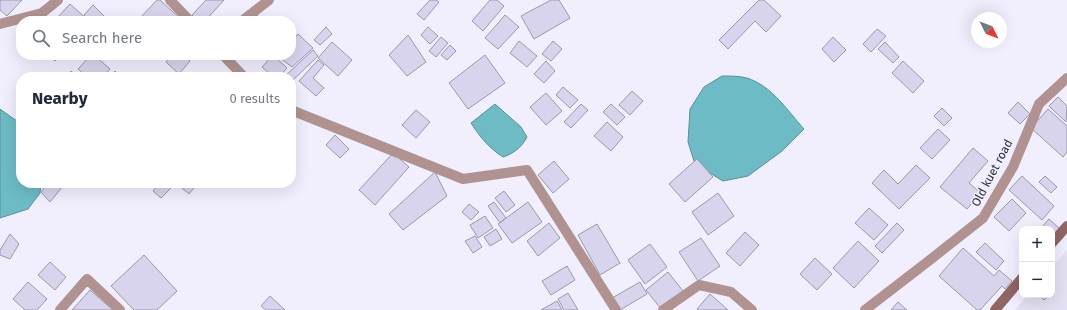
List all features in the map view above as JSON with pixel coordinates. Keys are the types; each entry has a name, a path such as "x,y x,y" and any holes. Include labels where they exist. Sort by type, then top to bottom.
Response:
{"main road":[{"path":"1055,240 1067,226"},
{"path":"994,310 1019,281"}],"street":[{"path":"31,16 42,13 58,0"},
{"path":"170,0 185,16"},
{"path":"248,16 269,0"},
{"path":"0,24 16,20"},
{"path":"228,60 239,72"},
{"name":"Old kuet road","path":"865,310 926,264 983,218 1013,167 1039,104 1067,78"},
{"path":"296,112 463,179 526,170 558,217 616,310"},
{"path":"60,310 87,278 120,310"},
{"path":"663,310 699,285 731,292 752,310"}],"shaded area":[{"path":"1067,250 1067,310 1015,310 1025,298 1055,298 1055,264"}],"water":[{"path":"722,76 738,76 747,78 764,87 778,99 804,129 782,151 748,176 723,181 695,164 688,142 690,109 704,87"},
{"path":"495,104 521,127 527,137 517,150 503,157 485,142 471,123"},
{"path":"0,109 16,120 16,188 40,188 40,193 28,209 0,218"}],"building":[{"path":"0,0 22,0 7,16 0,10"},
{"path":"157,0 160,0 178,16 142,16"},
{"path":"206,0 224,0 210,16 192,15"},
{"path":"430,0 436,0 439,2 424,20 417,14"},
{"path":"490,0 497,0 504,6 483,31 472,21"},
{"path":"551,0 559,0 570,18 534,39 521,16"},
{"path":"759,0 764,0 781,16 766,32 755,21 728,49 719,40"},
{"path":"70,4 83,16 59,16"},
{"path":"93,5 104,16 85,16 84,15"},
{"path":"253,11 258,16 248,16"},
{"path":"505,15 519,27 498,49 485,38"},
{"path":"326,27 332,34 320,45 314,40"},
{"path":"428,27 438,36 430,44 421,35"},
{"path":"877,29 886,36 871,52 863,44"},
{"path":"298,34 313,48 292,67 282,60 296,60 296,36"},
{"path":"408,35 426,62 407,76 389,55"},
{"path":"441,37 448,43 436,57 429,51"},
{"path":"833,37 846,50 834,62 822,49"},
{"path":"519,41 537,56 527,67 510,53"},
{"path":"553,41 562,49 551,61 542,54"},
{"path":"332,42 352,60 338,76 318,58"},
{"path":"885,42 899,57 893,63 878,49"},
{"path":"450,45 456,51 447,60 441,55"},
{"path":"313,50 318,56 296,77 296,72 289,72"},
{"path":"485,55 505,83 468,109 449,83"},
{"path":"86,60 100,60 110,69 108,72 81,72 78,69"},
{"path":"168,60 190,61 181,72 177,72 166,62"},
{"path":"268,60 278,60 287,68 283,72 268,72 262,67"},
{"path":"318,60 324,65 313,78 324,88 316,96 299,81"},
{"path":"546,61 555,71 544,83 534,74"},
{"path":"903,61 924,81 913,93 892,73"},
{"path":"563,87 578,100 570,108 556,95"},
{"path":"632,91 643,101 630,115 619,105"},
{"path":"546,93 562,111 546,125 530,107"},
{"path":"1058,97 1067,106 1066,122 1049,106"},
{"path":"1018,102 1030,114 1020,124 1008,113"},
{"path":"581,104 588,110 571,128 564,122"},
{"path":"611,104 625,117 617,125 603,112"},
{"path":"942,108 952,118 944,126 934,116"},
{"path":"1048,109 1067,126 1067,152 1063,157 1031,128"},
{"path":"416,110 430,122 416,138 402,125"},
{"path":"607,122 623,137 611,151 594,136"},
{"path":"938,129 950,140 932,159 920,148"},
{"path":"335,135 349,149 340,158 326,145"},
{"path":"973,148 988,161 969,183 981,193 967,209 940,187"},
{"path":"393,153 409,167 375,205 359,190"},
{"path":"697,159 713,177 685,202 669,184"},
{"path":"554,161 569,179 553,193 538,175"},
{"path":"916,165 930,178 899,209 872,183 884,170 898,184"},
{"path":"435,172 447,196 403,230 389,214"},
{"path":"1022,176 1054,206 1042,220 1009,190"},
{"path":"1045,176 1057,187 1051,193 1039,182"},
{"path":"44,188 61,188 50,202 41,192"},
{"path":"156,188 171,188 161,198 153,191"},
{"path":"182,188 194,188 189,194"},
{"path":"504,191 515,205 506,212 495,198"},
{"path":"718,193 734,216 708,235 692,212"},
{"path":"1012,199 1026,213 1009,231 994,217"},
{"path":"494,202 506,218 500,223 488,206"},
{"path":"528,202 542,222 512,243 498,224"},
{"path":"469,204 479,212 471,220 462,212"},
{"path":"869,208 888,225 874,240 855,223"},
{"path":"485,216 493,228 478,238 470,225"},
{"path":"1049,219 1060,229 1055,234 1055,226 1043,226"},
{"path":"549,223 560,238 538,256 527,241"},
{"path":"897,223 904,230 882,253 875,246"},
{"path":"597,224 620,263 600,275 578,235"},
{"path":"496,229 502,239 490,246 484,237"},
{"path":"745,232 759,245 740,266 726,253"},
{"path":"10,234 19,244 10,259 0,255 0,250"},
{"path":"475,236 482,247 473,253 465,241"},
{"path":"701,238 720,266 698,281 679,252"},
{"path":"858,241 879,261 854,288 833,268"},
{"path":"985,243 1004,261 996,270 976,252"},
{"path":"650,244 667,267 645,284 628,260"},
{"path":"963,248 994,276 999,270 1012,281 1005,289 1002,286 980,310 977,310 939,276"},
{"path":"144,255 177,291 157,310 134,310 111,286"},
{"path":"815,258 832,274 817,290 800,274"},
{"path":"50,262 66,277 55,290 38,275"},
{"path":"567,266 575,280 551,295 542,281"},
{"path":"668,272 683,291 661,309 646,290"},
{"path":"28,282 47,299 37,310 25,310 13,299"},
{"path":"640,282 647,294 620,310 612,298"},
{"path":"90,290 113,310 72,310"},
{"path":"568,293 578,310 564,310 558,299"},
{"path":"710,294 728,310 697,309"},
{"path":"270,296 285,310 266,310 261,306"},
{"path":"557,301 562,310 541,310"},
{"path":"898,302 907,310 891,310"}]}
